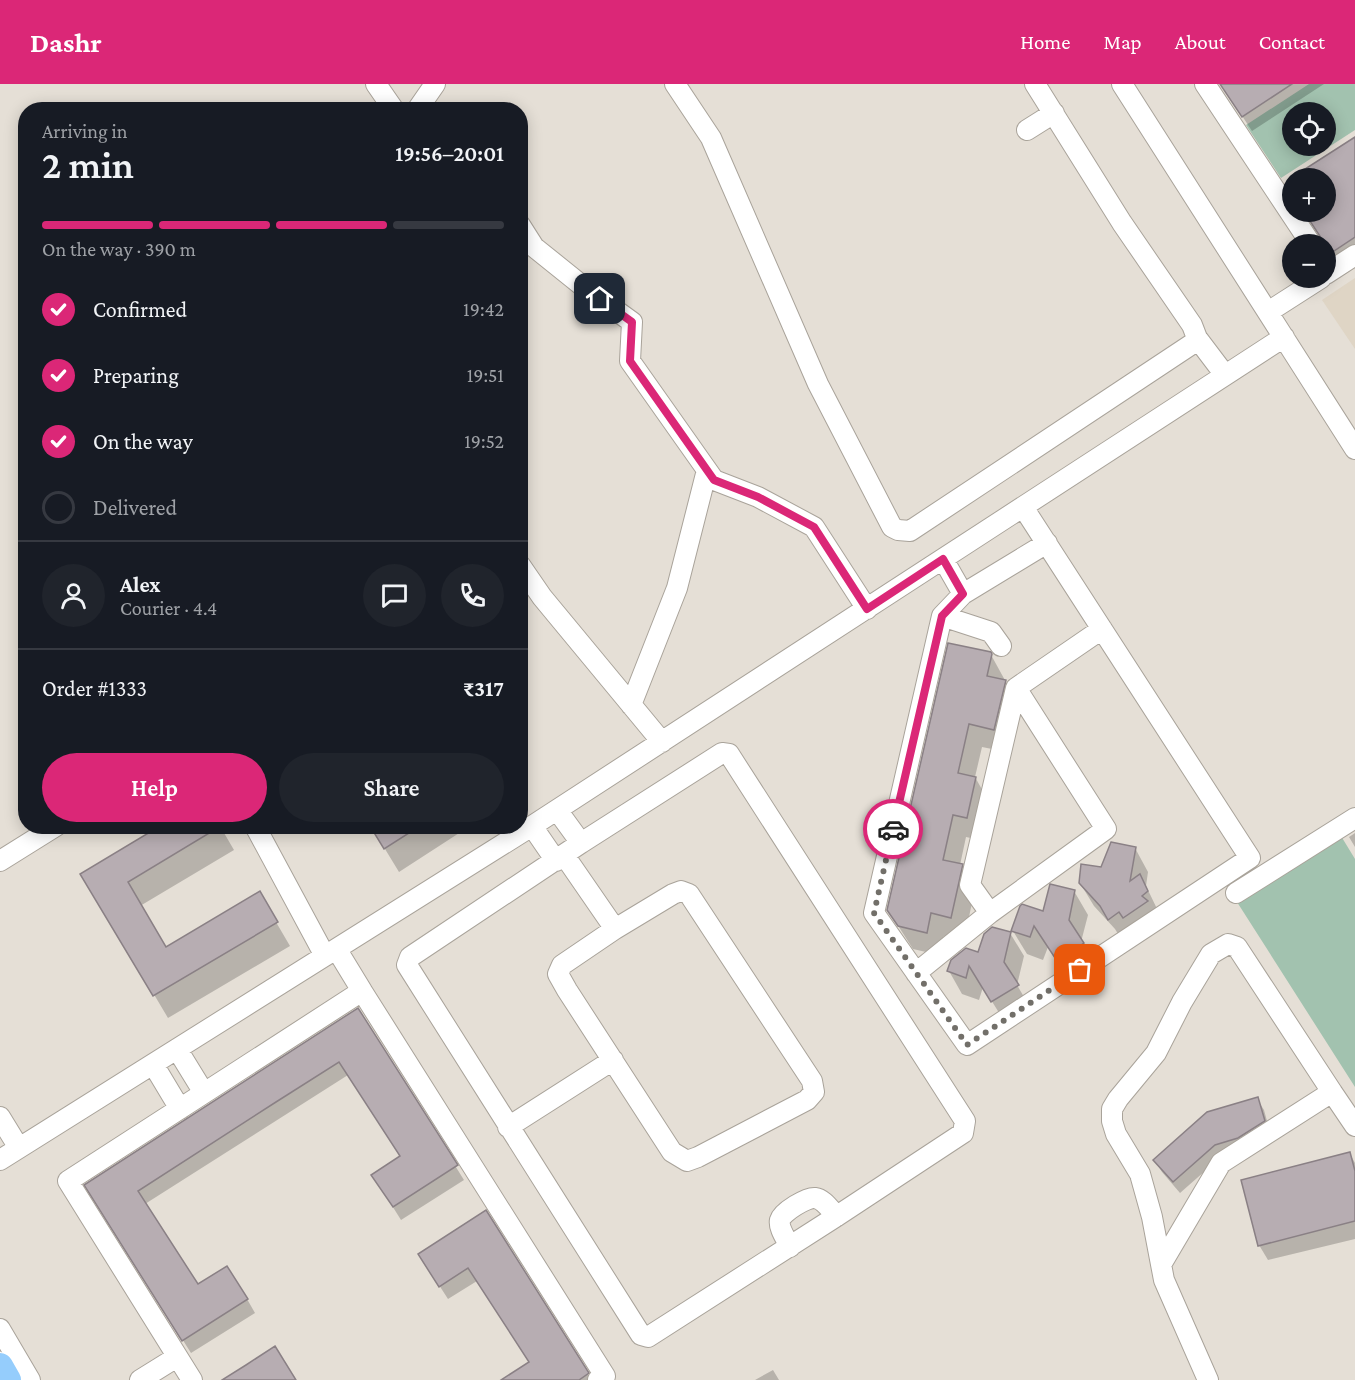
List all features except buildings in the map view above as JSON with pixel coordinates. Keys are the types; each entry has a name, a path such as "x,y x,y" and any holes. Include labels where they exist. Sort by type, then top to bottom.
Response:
{"main road":[{"path":"0,1366 8,1380"}],"street":[{"path":"376,84 388,102"},
{"path":"423,102 435,84"},
{"path":"675,84 711,138 818,384 892,526 898,530 910,531 1192,344 1197,338"},
{"path":"1035,84 1122,223 1192,325 1197,338 1225,375"},
{"path":"1122,84 1355,449"},
{"path":"1205,84 1304,234"},
{"path":"1028,130 1053,113"},
{"path":"528,238 534,247 632,322 630,361 714,480 758,497 814,527 867,609"},
{"path":"1336,266 1355,255"},
{"path":"1268,312 1303,288"},
{"path":"528,829 1284,337"},
{"path":"631,705 677,588 706,470"},
{"path":"1023,507 1047,543 1250,858 967,1045 874,913 942,616 963,594 1047,543"},
{"path":"943,559 963,594"},
{"path":"528,577 542,597 662,742"},
{"path":"942,616 991,632 1001,646"},
{"path":"990,913 970,885 1016,688 1102,629"},
{"path":"916,973 990,913 1106,829 1016,688"},
{"path":"722,753 729,754 965,1121 963,1133 653,1335 642,1336 410,972 407,961 557,856 722,753"},
{"path":"557,810 581,843"},
{"path":"1236,893 1355,818"},
{"path":"532,826 615,929"},
{"path":"0,861 43,834"},
{"path":"260,834 331,953 362,991 605,1376 598,1380"},
{"path":"0,1160 519,834"},
{"path":"681,891 689,894 812,1081 814,1092 807,1100 698,1157 687,1161 672,1152 558,974 562,965 615,929 673,894 681,891"},
{"path":"1208,1380 1180,1313 1167,1289 1152,1217 1140,1174 1116,1134 1112,1121 1112,1109 1156,1053 1182,1002 1211,954 1228,944 1237,947 1355,1126"},
{"path":"191,1380 68,1181 362,991"},
{"path":"177,1049 204,1093"},
{"path":"508,1127 613,1060"},
{"path":"153,1064 180,1108"},
{"path":"1162,1263 1221,1163 1332,1092"},
{"path":"0,1117 19,1148"},
{"path":"790,1247 780,1224 781,1218 789,1210 808,1199 815,1198 822,1201 837,1216"},
{"path":"0,1329 30,1380"},
{"path":"140,1380 177,1357"}],"shaded area":[{"path":"1355,278 1355,349 1322,300"}],"green space":[{"path":"1309,84 1355,84 1355,130 1336,142 1336,102 1282,102 1282,156 1315,156 1296,168 1282,168 1281,178 1246,125"},
{"path":"1341,836 1355,859 1355,1087 1237,902"}],"way so far":[{"path":"893,829 874,913 967,1045 1080,970"}],"route":[{"path":"600,299 632,322 630,361 714,480 758,497 814,527 867,609 943,559 963,594 942,616 893,829"}]}
